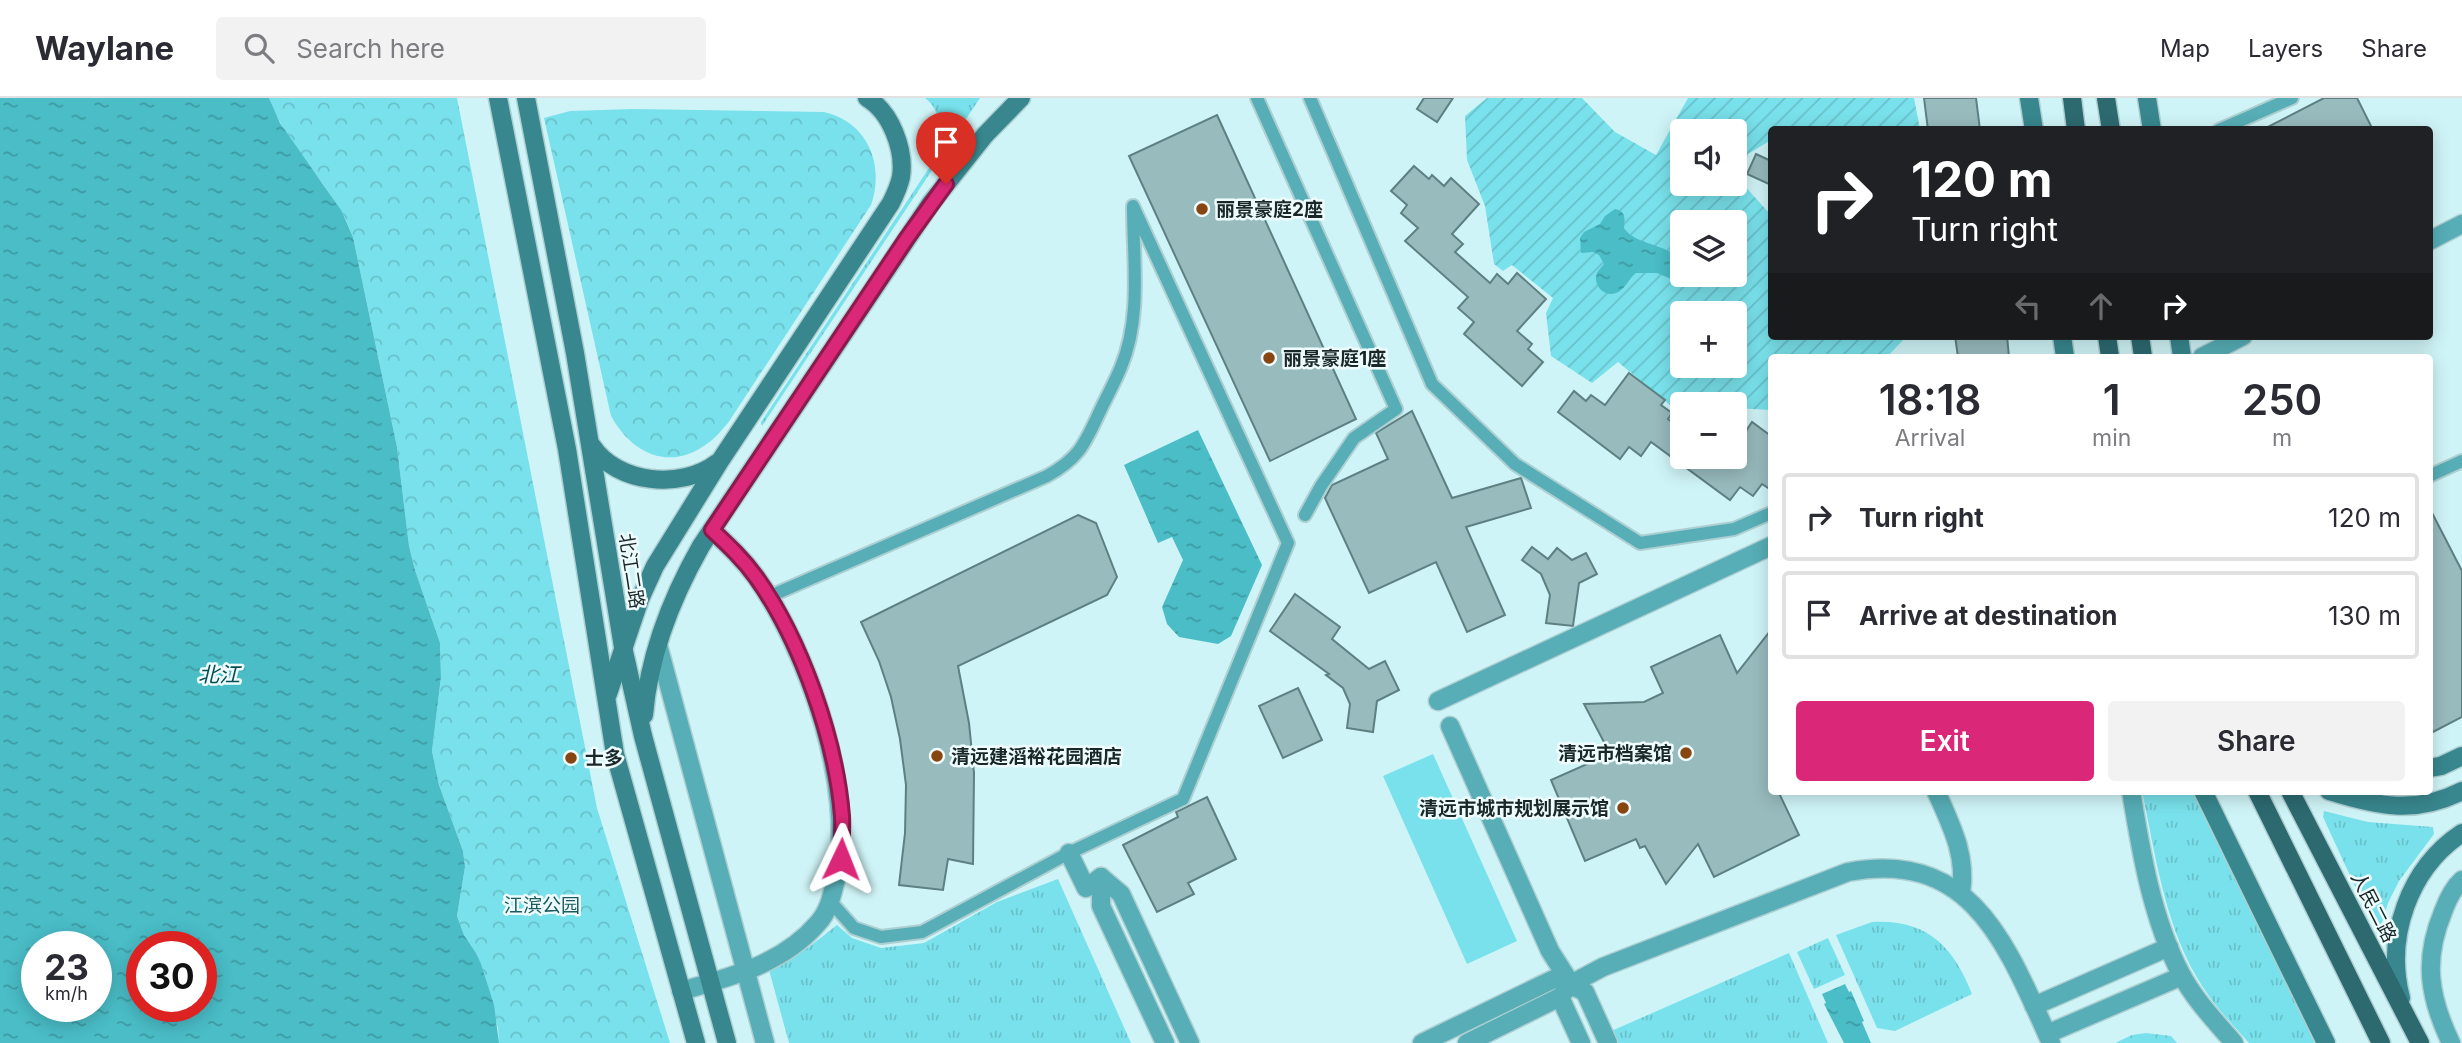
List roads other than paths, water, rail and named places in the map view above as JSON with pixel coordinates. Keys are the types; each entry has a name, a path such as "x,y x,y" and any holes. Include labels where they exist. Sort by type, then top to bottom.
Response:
{"main road":[{"path":"498,98 561,415 615,754 696,1043"},
{"name":"北江二路","path":"526,98 590,443 623,647 643,736 727,1043"},
{"path":"607,697 623,647 655,566 720,461 881,220 898,188 901,175 898,143 881,110 867,98"},
{"path":"643,736 645,700 658,645 675,596 712,530 931,202 985,135 1021,98"},
{"path":"2029,98 2033,126"},
{"path":"2072,98 2076,126"},
{"path":"2106,98 2110,126"},
{"path":"2147,98 2151,126"},
{"path":"590,443 598,455 616,468 652,479 690,476 720,461"},
{"path":"2433,767 2462,756"},
{"path":"2377,797 2412,807 2434,804 2462,791"},
{"path":"2205,795 2326,1043"},
{"path":"2259,795 2381,1043"},
{"name":"人民二路","path":"2292,795 2420,1043"},
{"path":"2403,1009 2395,963 2403,913 2419,877 2450,841 2462,832"}],"street":[{"path":"2433,239 2462,224"},
{"path":"2208,354 2236,340"},
{"path":"681,991 746,972 771,961 799,941 820,922 831,902 841,859 842,819 837,781 827,735 811,689 789,634 768,597 737,553 712,530"},
{"path":"1437,701 1768,547"},
{"path":"658,645 765,1043"},
{"path":"1450,726 1550,951 1565,990 1577,1040"},
{"path":"1938,795 1959,846 1963,864 1961,892"},
{"path":"2132,795 2152,896 2169,947 2182,976 2234,1043"},
{"path":"1069,853 1086,888 1101,877"},
{"path":"1467,1043 1603,967 1847,872 1875,867 1906,870 1961,892 1982,913 2016,966 2049,1039 2182,976"},
{"path":"1101,877 1101,906 1165,1043"},
{"path":"1101,877 1121,894 1190,1043"},
{"path":"2447,1036 2433,999 2430,966 2433,936 2445,908 2462,880"},
{"path":"2034,1006 2169,947"},
{"path":"1422,1043 1556,978 1565,990 1585,992 1608,1043"}],"lane":[{"path":"1257,98 1396,408 1354,438 1305,515"},
{"path":"1310,98 1432,384 1515,464 1640,543 1734,529 1768,514"},
{"path":"2228,126 2292,98"},
{"path":"768,597 1068,464 1087,438 1122,366 1135,292 1133,206 1288,543 1183,799 1069,853 922,932 881,937 853,928 831,902"},
{"path":"2433,474 2462,461"}],"water":[{"name":"北江","path":"0,98 269,98 280,123 341,210 353,237 397,447 409,546 440,643 441,677 432,751 439,785 463,851 465,867 457,916 464,935 481,964 494,1005 499,1043 0,1043"},
{"path":"1615,209 1619,210 1623,213 1624,228 1629,234 1670,252 1670,278 1657,273 1636,273 1616,293 1608,294 1600,289 1596,278 1604,264 1599,255 1593,252 1581,253 1580,238 1584,232 1600,224 1605,216"},
{"path":"1198,430 1262,565 1231,636 1218,644 1179,637 1167,624 1162,607 1183,560 1172,537 1158,543 1124,465"},
{"path":"1845,984 1849,992 1851,991 1871,1043 1844,1043 1824,1004 1826,1003 1822,994"}],"place":[{"name":"丽景豪庭2座","path":"1202,209"},
{"name":"丽景豪庭1座","path":"1269,358"},
{"name":"清远市档案馆","path":"1686,753"},
{"name":"清远建滔裕花园酒店","path":"937,756"},
{"name":"士多","path":"571,758"},
{"name":"清远市城市规划展示馆","path":"1623,808"}],"park label":[{"name":"江滨公园","path":"542,905"}]}
